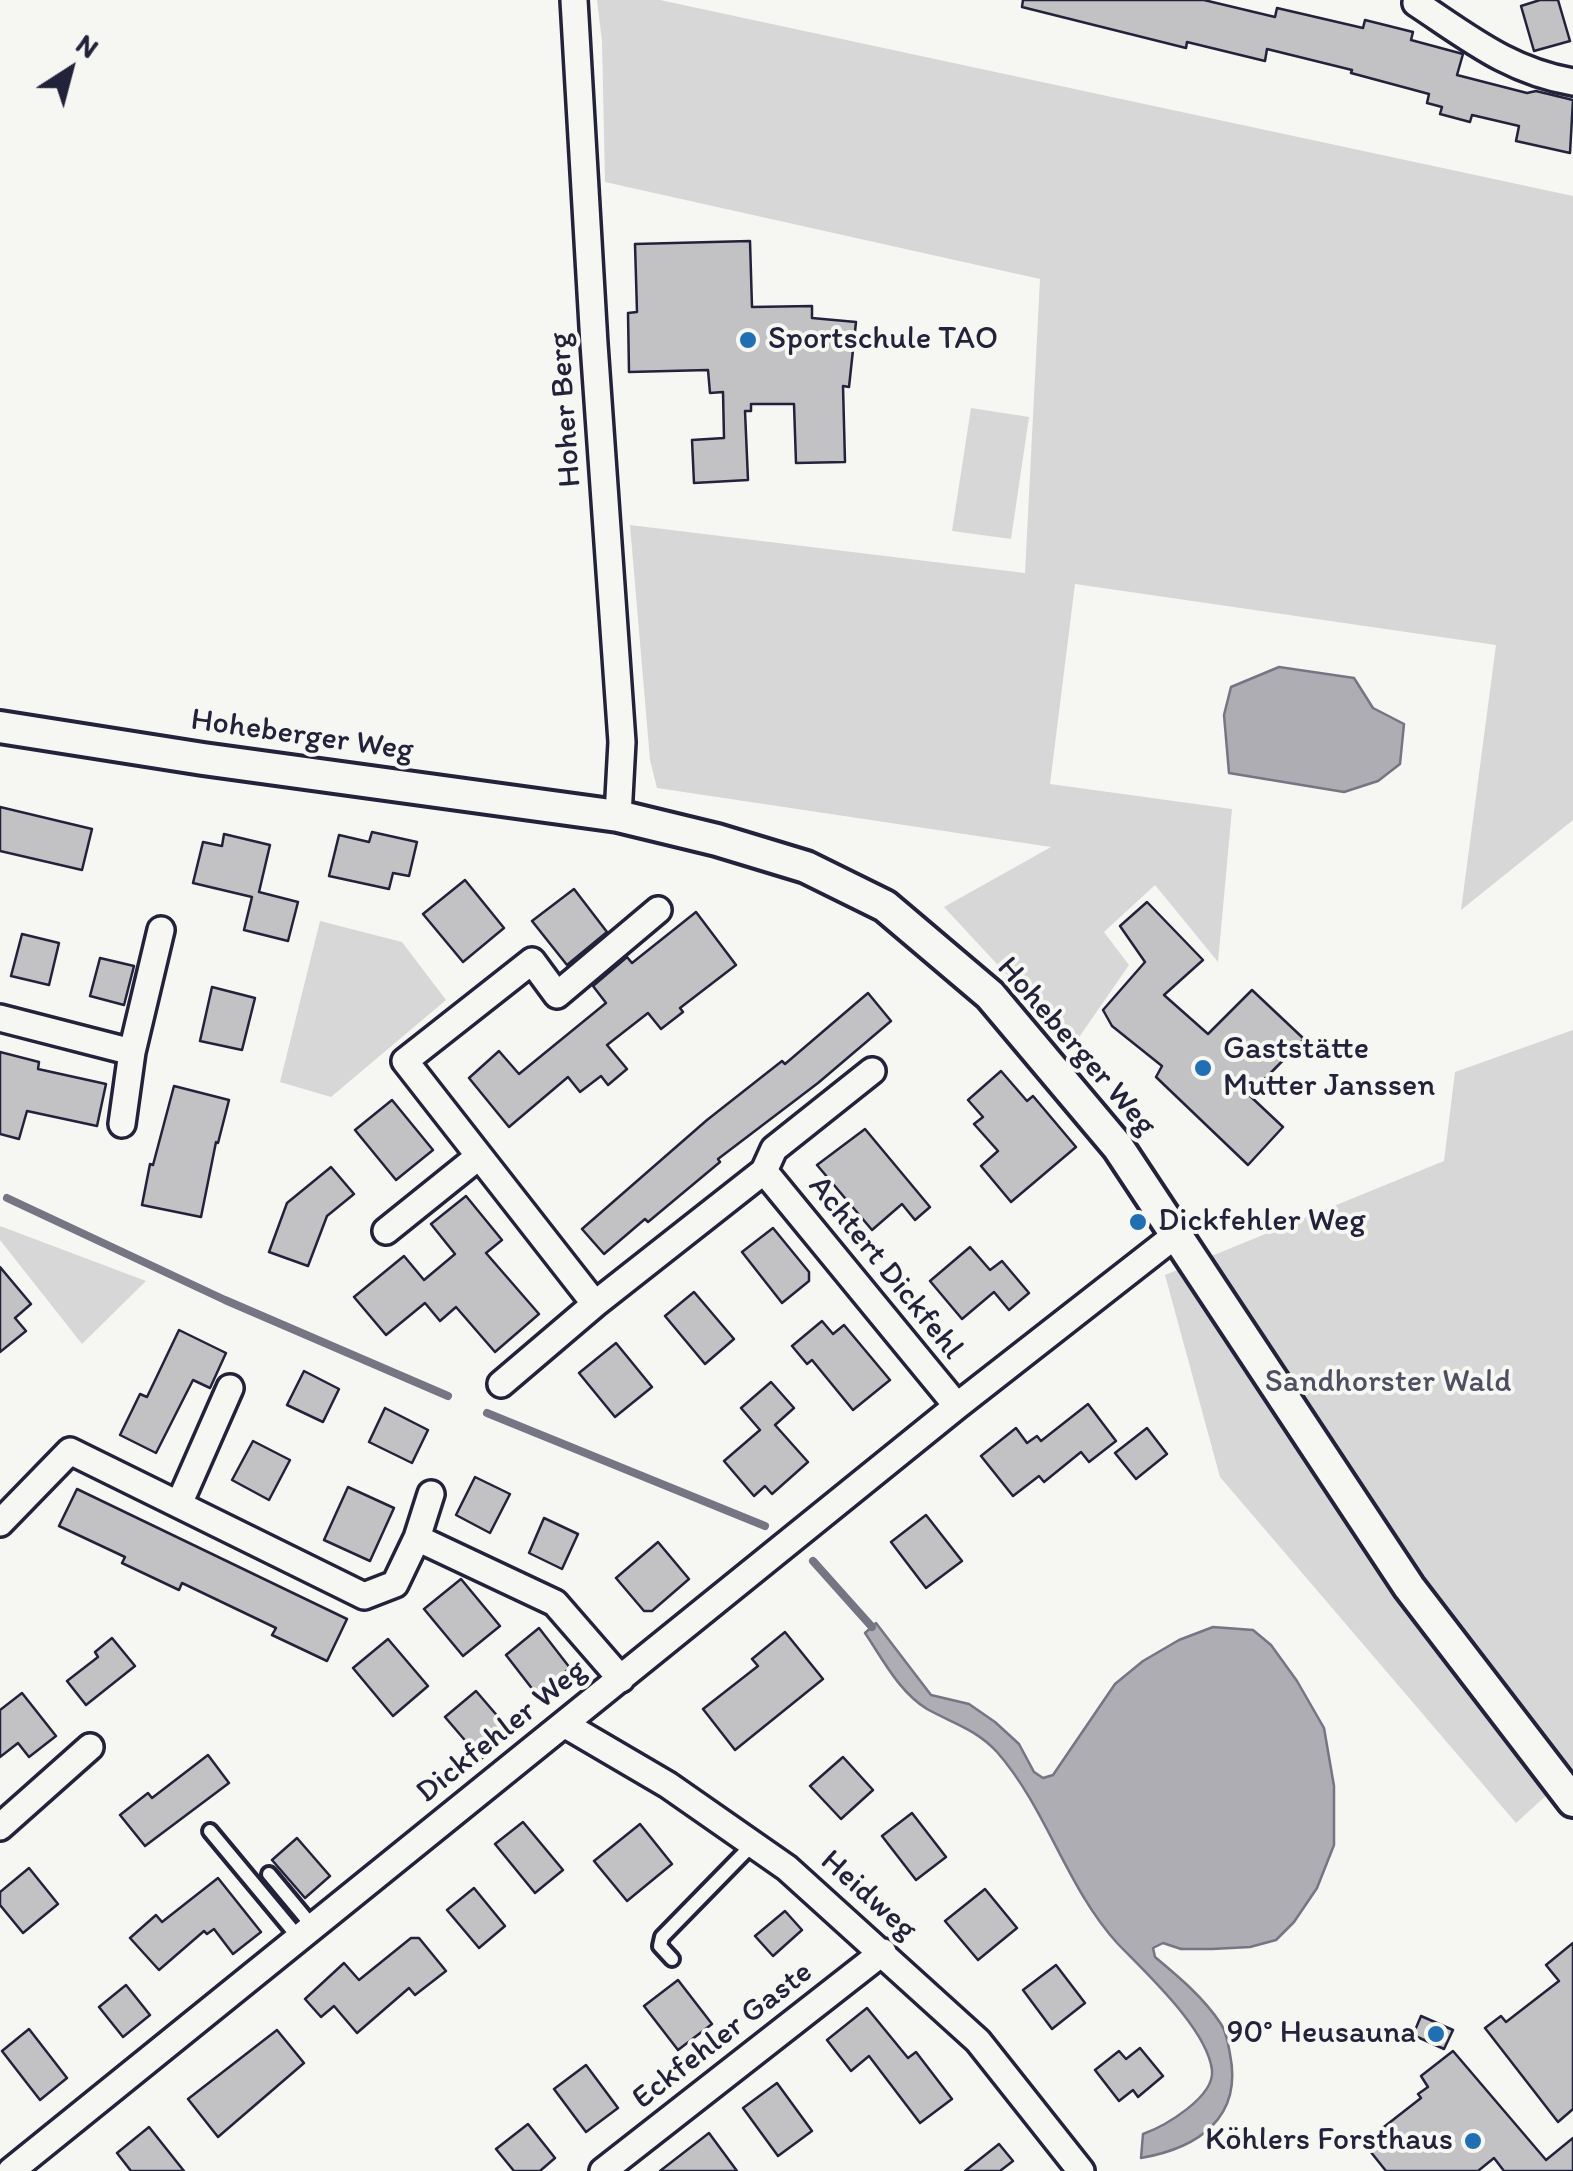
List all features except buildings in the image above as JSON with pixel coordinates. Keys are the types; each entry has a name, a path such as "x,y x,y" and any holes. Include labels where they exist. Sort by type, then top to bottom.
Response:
{"street":[{"name":"Hoher Berg","path":"574,0 622,742 618,816"},
{"path":"1412,1 1514,66 1573,82"},
{"name":"Hoheberger Weg","path":"0,727 618,816 718,840 806,867 885,906 990,994 1118,1147 1408,1586 1573,1801"},
{"path":"595,1304 405,1061 532,961 558,994 658,910"},
{"path":"122,1124 132,1052 162,930"},
{"path":"0,1018 132,1052"},
{"name":"Achtert Dickfehl","path":"501,1384 595,1304 764,1171 774,1149 872,1071"},
{"path":"386,1231 478,1158"},
{"name":"Achtert Dickfehl","path":"764,1171 956,1406"},
{"name":"Dickfehler Weg","path":"10,2171 956,1406 1177,1234"},
{"path":"179,1504 230,1388"},
{"path":"0,1523 70,1450 364,1596 395,1584 431,1494"},
{"path":"416,1538 555,1603 621,1678"},
{"name":"Heidweg","path":"564,1724 668,1785 787,1868 978,2041 1081,2171"},
{"path":"0,1827 90,1747"},
{"name":"Eckfehler Gaste","path":"602,2171 882,1952"}],"lane":[{"path":"210,1831 306,1932"},
{"path":"672,1959 660,1946 662,1937 752,1844"},
{"path":"269,1874 306,1932"}],"green space":[{"path":"597,0 660,0 1573,196 1573,820 1461,910 1496,645 1075,584 1050,784 1232,809 1218,962 1155,885 1104,932 1129,965 1073,1046 944,907 1051,847 657,788 650,760 630,525 1025,573 1040,279 605,182 602,41"},
{"path":"971,408 1029,417 1011,539 952,531"},
{"path":"320,921 402,942 446,1000 331,1097 280,1082"},
{"name":"Sandhorster Wald","path":"1573,1030 1573,1771 1516,1823 1220,1477 1165,1275 1444,1161 1455,1072"},
{"path":"0,1226 146,1281 82,1344 0,1240"}],"shaded area":[{"path":"1279,667 1354,678 1373,708 1404,724 1400,764 1378,781 1344,792 1229,773 1224,715 1231,687"},
{"path":"876,1623 931,1695 969,1704 995,1722 1019,1744 1034,1772 1043,1778 1053,1775 1115,1684 1143,1661 1179,1640 1213,1627 1253,1630 1271,1645 1297,1681 1324,1728 1334,1786 1334,1845 1317,1888 1276,1940 1250,1947 1181,1949 1163,1943 1153,1948 1155,1957 1207,2005 1227,2039 1232,2076 1230,2096 1223,2112 1198,2138 1141,2158 1143,2134 1175,2117 1206,2090 1212,2070 1208,2054 1174,2003 1100,1922 1030,1798 997,1752 972,1732 917,1702 900,1684 865,1633"}],"waterway":[{"path":"7,1198 225,1300 448,1396"},
{"path":"487,1413 765,1526"},
{"path":"813,1561 872,1627"}],"place":[{"name":"Sportschule TAO","path":"748,340"},
{"name":"Gaststätte Mutter Janssen","path":"1203,1068"},
{"name":"Dickfehler Weg","path":"1138,1222"},
{"name":"90° Heusauna","path":"1436,2034"},
{"name":"Köhlers Forsthaus","path":"1473,2141"}]}
